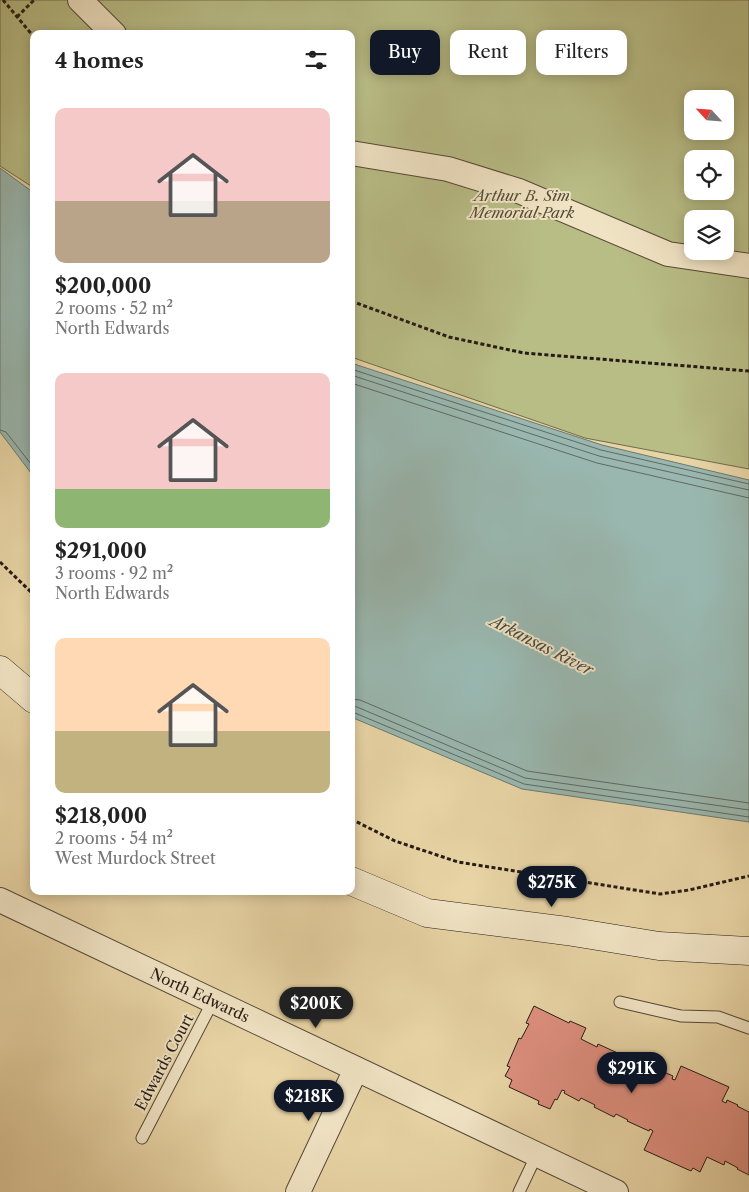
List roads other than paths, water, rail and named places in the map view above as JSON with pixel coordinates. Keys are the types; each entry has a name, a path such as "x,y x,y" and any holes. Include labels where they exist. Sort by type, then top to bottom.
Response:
{"main road":[{"path":"0,670 30,696"},
{"path":"355,883 427,913 567,931 659,946 749,951"}],"street":[{"path":"80,0 110,30"},
{"path":"355,154 448,169 519,192 668,254 749,266"},
{"name":"North Edwards","path":"0,900 616,1192"},
{"path":"298,1192 356,1068"}],"lane":[{"name":"Edwards Court","path":"142,1138 213,1001"},
{"path":"620,1002 681,1016 718,1017 749,1028"},
{"path":"519,1192 537,1154"}],"water":[{"path":"0,168 30,190 30,472 0,432"},
{"name":"Arkansas River","path":"355,364 602,445 749,480 749,822 522,789 355,719"}],"park label":[{"name":"Arthur B. Sim Memorial Park","path":"522,204"}]}
